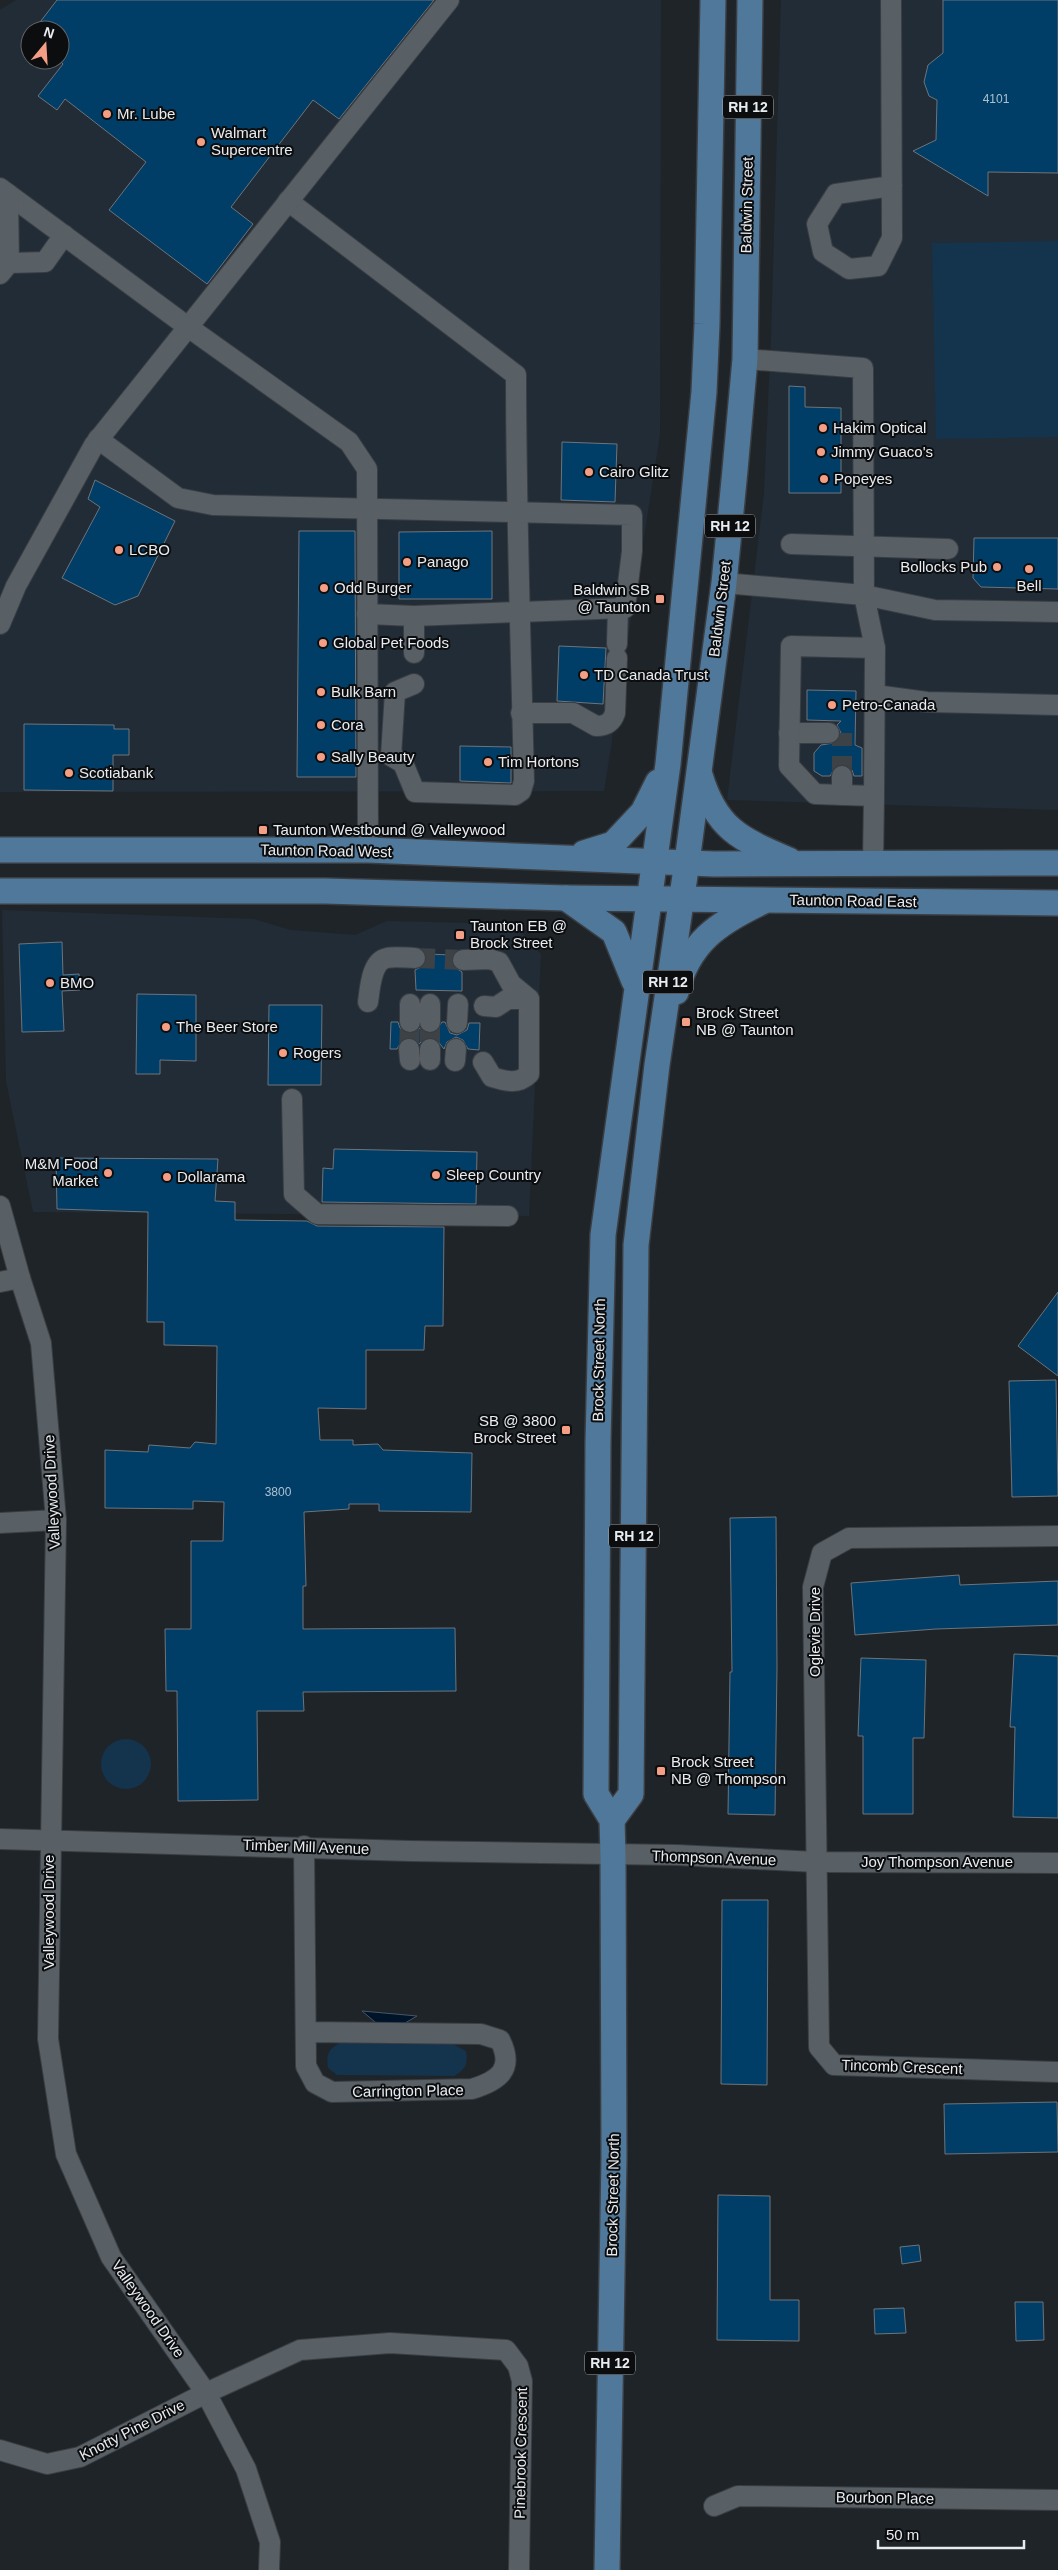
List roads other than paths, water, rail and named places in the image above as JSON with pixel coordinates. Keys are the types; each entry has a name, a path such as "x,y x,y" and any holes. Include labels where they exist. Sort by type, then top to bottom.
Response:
{"main road":[{"name":"RH 12","path":"648,898 668,764 704,382 714,0"},
{"name":"Baldwin Street","path":"657,1064 682,900 724,583 745,359 750,0"},
{"path":"569,857 613,844 642,812 668,764"},
{"path":"698,768 707,799 720,820 732,831 754,844 797,863"},
{"name":"Taunton Road West","path":"0,850 368,850 524,858 569,857 653,860"},
{"path":"653,860 797,863 1058,863"},
{"path":"0,891 352,892 566,898 648,898"},
{"path":"566,898 614,932 636,986"},
{"name":"Taunton Road East","path":"648,898 682,900 1058,903"},
{"name":"Brock Street North","path":"608,2570 614,2157 613,1855 612,1820 596,1794 600,1314 603,1235 648,898"},
{"path":"657,1064 680,976 695,949 714,928 766,900"},
{"name":"RH 12","path":"612,1820 631,1794 636,1245 657,1064"}],"street":[{"path":"0,624 16,586 98,439 449,0"},
{"path":"891,0 892,186 892,238 878,266 849,269 823,252 816,224 836,194 892,186"},
{"path":"4,191 188,327 349,442 367,469 368,850"},
{"path":"4,191 3,264 45,262 64,235"},
{"path":"288,201 516,375 516,510 521,612 521,713 524,781 521,791 515,795 415,792 403,763 391,756 395,692 414,684"},
{"path":"745,359 862,368 864,595 875,648 875,695 865,733 874,796 873,863"},
{"path":"98,439 178,498 213,504 368,509 516,510 632,515 632,552 625,608 414,616 367,614"},
{"path":"791,544 948,549"},
{"path":"724,583 864,595 936,610 1058,612"},
{"path":"521,713 573,713 596,726 608,724 612,720 616,704 618,608"},
{"path":"414,616 414,653"},
{"path":"874,796 842,786 816,794 789,766 791,646 875,648"},
{"path":"875,695 927,702 1058,705"},
{"path":"790,733 828,733"},
{"path":"368,1002 373,973 379,963 386,958 415,958"},
{"path":"463,960 490,959 499,962 511,984 528,998 529,1074 524,1079 508,1082 492,1077 482,1062"},
{"path":"484,1006 496,1007 508,1000 528,998"},
{"path":"292,1099 294,1194 317,1214 508,1216"},
{"name":"Valleywood Drive","path":"0,1206 41,1343 56,1520 49,1840 48,2039 66,2154 111,2257 206,2393 246,2468 270,2542 269,2570"},
{"path":"0,1282 20,1278"},
{"path":"0,1523 56,1520"},
{"name":"Oglevie Drive","path":"816,1862 813,1587 822,1553 849,1538 1058,1536"},
{"name":"Timber Mill Avenue","path":"0,1839 613,1855"},
{"name":"Carrington Place","path":"304,1846 303,1969 307,2032 306,2066 315,2083 332,2092 472,2089 494,2083 502,2072 506,2052 500,2040 481,2034 307,2032"},
{"name":"Thompson Avenue","path":"613,1855 677,1855 816,1862"},
{"name":"Joy Thompson Avenue","path":"816,1862 1058,1863"},
{"name":"Tincomb Crescent","path":"816,1862 819,2047 834,2065 1058,2072"},
{"name":"Pinebrook Crescent","path":"206,2393 300,2350 390,2343 506,2350 518,2366 522,2381 519,2570"},
{"name":"Knotty Pine Drive","path":"0,2450 47,2464 80,2457 206,2393"},
{"name":"Bourbon Place","path":"714,2506 738,2496 1058,2500"}],"tunnel":[{"path":"842,733 842,776"},
{"path":"415,958 463,960"},
{"path":"409,1049 410,1022"},
{"path":"430,1022 430,1049"}],"place":[{"name":"Mr. Lube","path":"107,114"},
{"name":"Walmart Supercentre","path":"201,142"},
{"name":"Hakim Optical","path":"823,428"},
{"name":"Jimmy Guaco's","path":"821,452"},
{"name":"Cairo Glitz","path":"589,472"},
{"name":"Popeyes","path":"824,479"},
{"name":"LCBO","path":"119,550"},
{"name":"Panago","path":"407,562"},
{"name":"Bollocks Pub","path":"997,567"},
{"name":"Bell","path":"1029,569"},
{"name":"Odd Burger","path":"324,588"},
{"name":"Baldwin SB @ Taunton","path":"660,599"},
{"name":"Global Pet Foods","path":"323,643"},
{"name":"TD Canada Trust","path":"584,675"},
{"name":"Bulk Barn","path":"321,692"},
{"name":"Petro-Canada","path":"832,705"},
{"name":"Cora","path":"321,725"},
{"name":"Sally Beauty","path":"321,757"},
{"name":"Tim Hortons","path":"488,762"},
{"name":"Scotiabank","path":"69,773"},
{"name":"Taunton Westbound @ Valleywood","path":"263,830"},
{"name":"Taunton EB @ Brock Street","path":"460,935"},
{"name":"BMO","path":"50,983"},
{"name":"Brock Street NB @ Taunton","path":"686,1022"},
{"name":"The Beer Store","path":"166,1027"},
{"name":"Rogers","path":"283,1053"},
{"name":"M&M Food Market","path":"108,1173"},
{"name":"Sleep Country","path":"436,1175"},
{"name":"Dollarama","path":"167,1177"},
{"name":"SB @ 3800 Brock Street","path":"566,1430"},
{"name":"Brock Street NB @ Thompson","path":"661,1771"}]}
